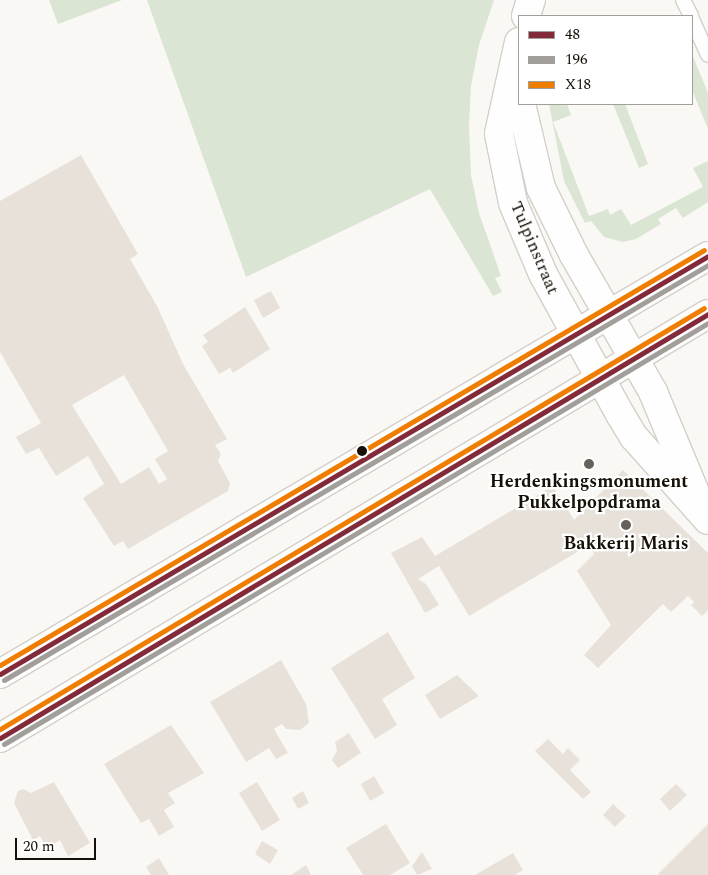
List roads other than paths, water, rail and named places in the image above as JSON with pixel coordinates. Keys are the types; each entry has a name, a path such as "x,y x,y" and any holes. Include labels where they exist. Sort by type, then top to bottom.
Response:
{"main road":[{"path":"526,15 531,0"},
{"name":"Tulpinstraat","path":"518,46 499,134 513,203 543,274 575,335 634,437 707,518"},
{"name":"Tulpinstraat","path":"513,69 518,92"},
{"name":"Tulpinstraat","path":"521,105 541,188 609,315 635,357 663,413 707,518"},
{"path":"0,674 708,256"},
{"path":"0,738 708,314"}],"lane":[{"path":"683,0 690,15"},
{"path":"693,22 708,55"}],"place":[{"name":"Herdenkingsmonument Pukkelpopdrama","path":"589,464"},
{"name":"Bakkerij Maris","path":"626,525"}]}
